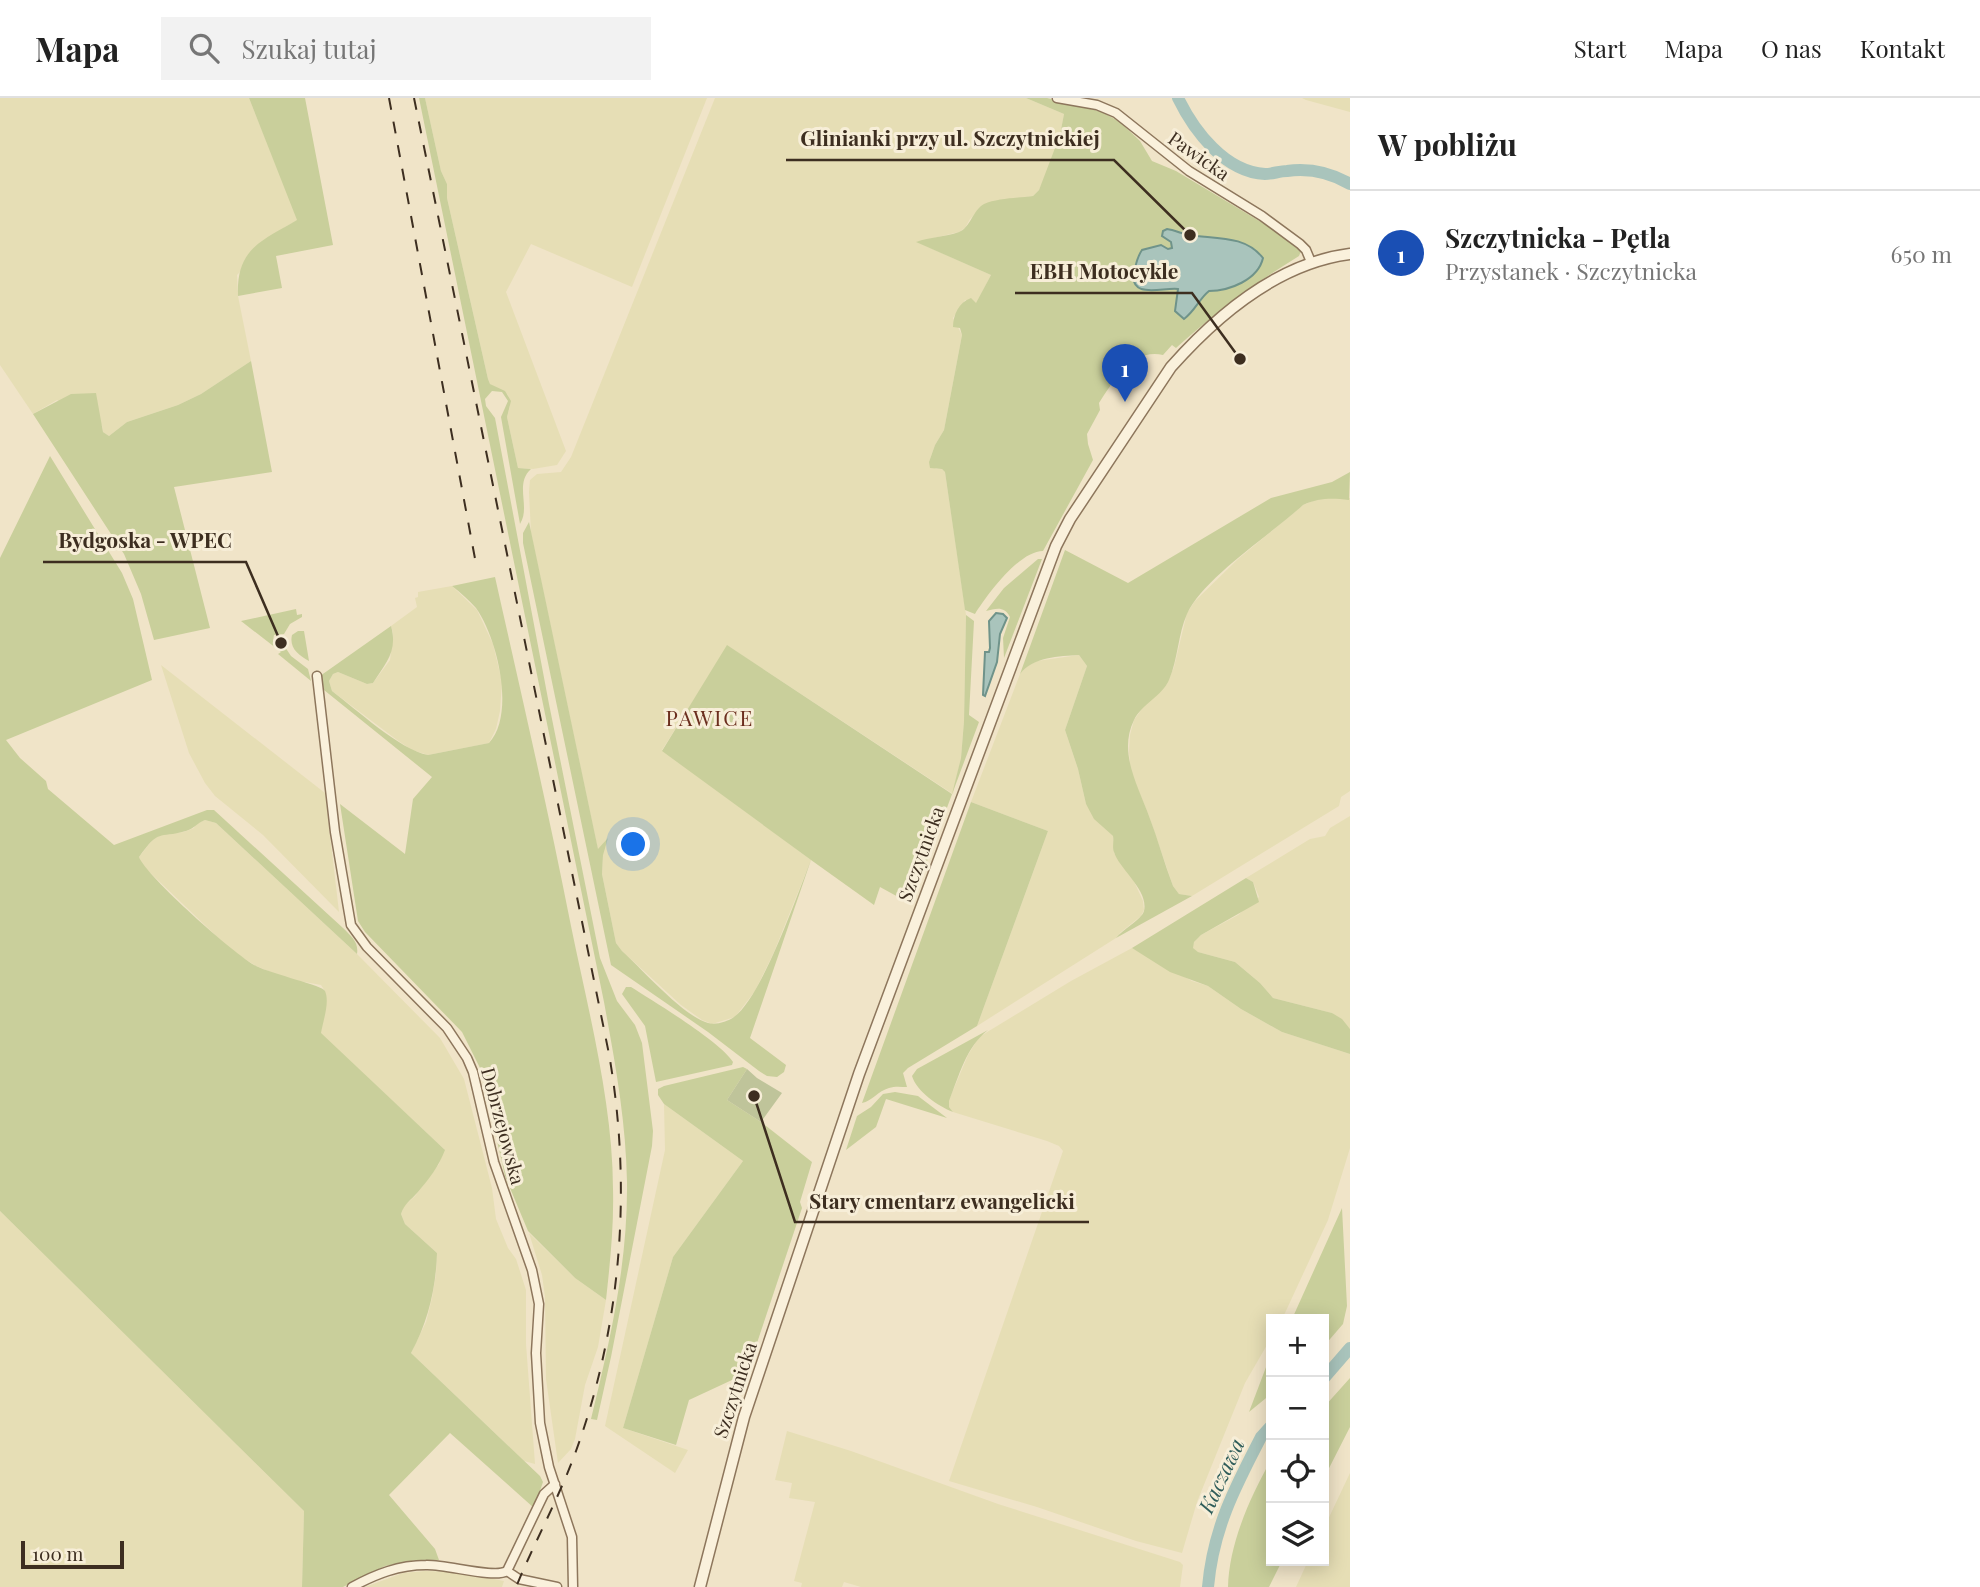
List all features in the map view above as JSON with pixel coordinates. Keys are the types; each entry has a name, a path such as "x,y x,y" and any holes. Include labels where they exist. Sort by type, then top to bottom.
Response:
{"street":[{"name":"Pawicka","path":"1057,98 1097,105 1116,113 1189,172 1262,216 1300,244 1311,262"},
{"name":"Szczytnicka","path":"700,1587 744,1417 859,1074 1060,537 1147,402 1188,348 1219,320 1288,272 1311,262 1350,254"},
{"name":"Dobrzejowska","path":"317,677 335,832 351,925 367,947 447,1028 467,1058 473,1072 494,1162 531,1270 539,1304 536,1353 540,1423 572,1537 573,1587"},
{"path":"352,1587 386,1571 423,1565 461,1568 496,1575 507,1570 544,1494 555,1484"},
{"path":"507,1570 519,1578 557,1587"}],"shaded area":[{"path":"0,98 249,98 298,220 285,227 237,275 238,296 251,361 201,394 178,405 127,422 109,436 103,432 102,425 57,400 33,414 0,365"},
{"path":"425,98 707,98 632,287 531,244 506,292 566,451 557,465 533,469 518,468 507,417 510,406 508,395 490,384 488,379 447,198 447,184 441,171"},
{"path":"715,98 1026,98 1064,114 1050,166 1039,190 1033,196 985,204 959,232 917,242 991,275 976,304 965,300 953,318 962,335 944,430 929,462 936,469 945,472 966,615 964,721 961,758 953,794 728,646 662,750 811,860 774,952 755,991 735,1017 712,1024 681,1005 616,943 602,874 603,855 598,850 531,533 529,492 530,480 537,474 561,472 571,457"},
{"path":"1302,98 1350,98 1350,112 1306,100"},
{"path":"1332,497 1350,498 1350,791 1341,797 1339,806 1192,896 1179,894 1173,886 1131,773 1129,752 1134,720 1167,684 1174,667 1187,613 1195,601 1238,559 1303,505"},
{"path":"452,586 477,610 493,644 502,682 500,711 489,743 428,755 412,750 397,740 332,691 329,681 333,674 338,672 367,684 373,683 390,660 393,633 391,626 417,607 415,598 418,597 418,592"},
{"path":"1079,655 1087,666 1065,730 1086,804 1113,836 1114,853 1132,877 1143,901 1144,910 1141,916 1116,938 977,1026 1048,831 971,802 1024,668 1037,661"},
{"path":"161,665 325,793 339,912 263,835 215,796 205,783 189,753"},
{"path":"1350,816 1350,1029 1332,1013 1273,998 1235,962 1192,948 1201,935 1238,915 1259,897 1253,882 1246,878 1310,839 1325,836 1330,828"},
{"path":"205,820 216,823 357,954 440,1038 464,1079 492,1188 496,1219 508,1248 516,1259 526,1290 526,1344 535,1464 524,1461 411,1353 426,1322 436,1274 437,1253 405,1224 401,1214 403,1207 415,1196 439,1164 444,1149 320,1033 326,1004 325,991 321,985 288,979 256,966 232,951 141,864 139,857 153,839 162,834 184,832"},
{"path":"1132,948 1192,981 1208,986 1241,1009 1282,1032 1350,1054 1350,1148 1328,1220 1284,1314 1266,1314 1266,1347 1245,1383 1197,1502 1182,1553 1136,1541 1037,1507 949,1481 1063,1151 1059,1146 1047,1141 953,1112 949,1107 949,1100 968,1055 979,1037 1071,981"},
{"path":"664,1104 743,1161 673,1257 623,1428 688,1450 675,1473 605,1426 665,1150"},
{"path":"0,1211 304,1511 302,1587 0,1587"},
{"path":"529,1233 575,1278 606,1300 598,1347 585,1385 575,1439 571,1449 558,1463 546,1379 545,1297 542,1275"},
{"path":"787,1431 998,1504 1180,1562 1183,1565 1180,1587 861,1587 844,1582 842,1587 801,1587 802,1583 794,1581 815,1502 789,1498 792,1483 775,1480"},
{"path":"1350,1473 1350,1587 1296,1587 1306,1566 1329,1566 1329,1517"},
{"path":"458,1572 504,1581 502,1587 365,1587 403,1573"}],"green space":[{"path":"249,98 305,98 333,245 276,256 282,288 238,296 241,267 247,256 262,241 297,220"},
{"path":"419,98 425,98 441,171 447,184 447,198 488,379 490,384 505,391 511,401 507,417 518,468 531,469 524,482 524,510 520,524 501,417 508,401 502,392 492,391 485,399 486,406 495,418 600,958 617,1001 635,1025 642,1043 653,1131 652,1146 597,1420 591,1419 616,1302 627,1212 625,1137 619,1092 604,1002"},
{"path":"1026,98 1047,98 1064,102 1102,112 1120,122 1140,141 1152,161 1176,171 1271,228 1301,251 1299,256 1236,299 1176,348 1172,345 1163,355 1142,357 1125,368 1099,403 1100,410 1087,434 1093,460 1043,551 1024,558 1014,566 995,586 975,614 965,610 945,472 942,469 930,468 929,462 944,430 962,335 960,328 953,327 954,318 960,306 967,300 971,298 976,303 991,275 916,242 963,230 984,204 1033,196 1039,190 1060,135 1064,114"},
{"path":"251,361 272,472 174,487 210,628 154,640 141,594 124,554 33,414 71,394 96,393 103,432 109,436 127,422 178,405 201,394"},
{"path":"50,456 122,573 133,599 152,680 6,740 20,758 46,781 48,789 114,845 207,810 214,810 343,928 356,943 357,954 216,823 205,820 186,831 155,838 139,857 174,897 245,959 256,966 325,991 326,1006 321,1033 445,1150 433,1172 401,1214 405,1224 437,1253 430,1304 411,1353 540,1476 543,1482 534,1508 450,1433 389,1495 435,1549 439,1560 416,1560 385,1566 343,1587 302,1587 304,1511 0,1211 0,558"},
{"path":"1350,472 1349,500 1325,499 1303,505 1223,571 1195,600 1187,614 1169,680 1134,720 1128,744 1131,769 1173,886 1179,894 1192,896 1116,938 1142,914 1144,903 1138,888 1117,859 1113,850 1113,836 1094,819 1086,804 1065,730 1087,666 1079,655 1055,657 1032,664 1020,674 1065,550 1128,583 1271,498 1332,482"},
{"path":"529,522 598,849 608,838 603,855 602,874 616,943 622,951 675,1002 698,1019 711,1024 728,1020 745,1006 767,968 811,860 750,1038 786,1065 784,1072 777,1077 767,1076 759,1071 611,965 523,543 523,533"},
{"path":"1038,559 1042,559 1004,658 1003,638 1010,617 1002,609 986,611 1004,588"},
{"path":"495,577 553,838 604,1090 612,1157 613,1203 606,1300 575,1278 528,1231 505,1176 481,1070 462,1032 365,932 358,921 340,804 405,854 413,799 432,777 324,690 320,676 391,626 392,650 373,683 367,684 338,672 333,674 329,681 332,691 392,737 417,752 428,755 489,743 497,730 501,714 502,695 496,656 491,637 476,608 452,586"},
{"path":"296,609 297,615 302,614 302,617 290,624 284,634 274,635 273,641 283,644 291,656 308,669 311,681 278,654 281,652 241,621"},
{"path":"966,615 974,621 969,715 979,722 911,904 880,887 874,905 662,751 727,645 952,794 961,758 964,721"},
{"path":"304,631 309,661 293,647 292,635"},
{"path":"971,802 1048,831 977,1026 908,1068 903,1073 907,1087 889,1088 862,1103"},
{"path":"1246,878 1253,882 1259,902 1201,935 1194,942 1193,948 1198,952 1235,962 1273,998 1332,1013 1342,1019 1350,1029 1350,1054 1282,1032 1241,1009 1208,986 1170,972 1132,948"},
{"path":"626,987 631,987 701,1033 726,1054 733,1062 732,1065 656,1082 645,1026 622,994"},
{"path":"988,1030 974,1045 964,1062 949,1101 953,1112 918,1088 912,1076 917,1069"},
{"path":"743,1067 747,1069 727,1100 761,1122 812,1162 800,1202 802,1208 747,1373 689,1400 676,1445 623,1428 673,1257 743,1161 664,1104 658,1095 658,1089"},
{"path":"747,1069 782,1093 761,1122 727,1100"},
{"path":"895,1092 918,1096 947,1118 886,1099 876,1127 846,1150 857,1116 871,1107 883,1094"},
{"path":"1342,1208 1347,1306 1343,1324 1329,1340 1329,1314 1294,1314"},
{"path":"1266,1367 1266,1398 1249,1412"},
{"path":"1350,1378 1350,1427 1329,1468 1329,1440 1329,1401"},
{"path":"1266,1470 1266,1566 1280,1566 1269,1587 1228,1587 1232,1554"}],"water":[{"path":"1167,229 1239,242 1248,245 1263,258 1260,266 1249,278 1225,289 1209,291 1184,319 1175,311 1178,289 1142,289 1134,281 1136,263 1142,250 1161,245 1172,248 1171,242 1162,236"},
{"path":"996,613 1007,618 1000,634 997,662 985,696 985,652 989,652 990,648 989,621"}],"waterway":[{"name":"Kaczawa","path":"1178,98 1193,124 1212,148 1237,166 1250,172 1265,174 1312,171 1328,174 1350,184"},
{"name":"Kaczawa","path":"1325,1377 1350,1348"},
{"name":"Kaczawa","path":"1208,1587 1220,1527 1242,1473 1266,1432"}],"railway":[{"path":"389,98 476,564"},
{"path":"414,98 609,1054 620,1154 618,1254 604,1354 576,1451 516,1587"}],"place":[{"name":"Glinianki przy ul. Szczytnickiej","path":"1190,235"},
{"name":"EBH Motocykle","path":"1240,359"},
{"name":"Szczytnicka - Pętla","path":"1125,402"},
{"name":"Bydgoska - WPEC","path":"281,643"},
{"name":"Stary cmentarz ewangelicki","path":"754,1096"}],"district":[{"name":"PAWICE","path":"710,719"}]}
